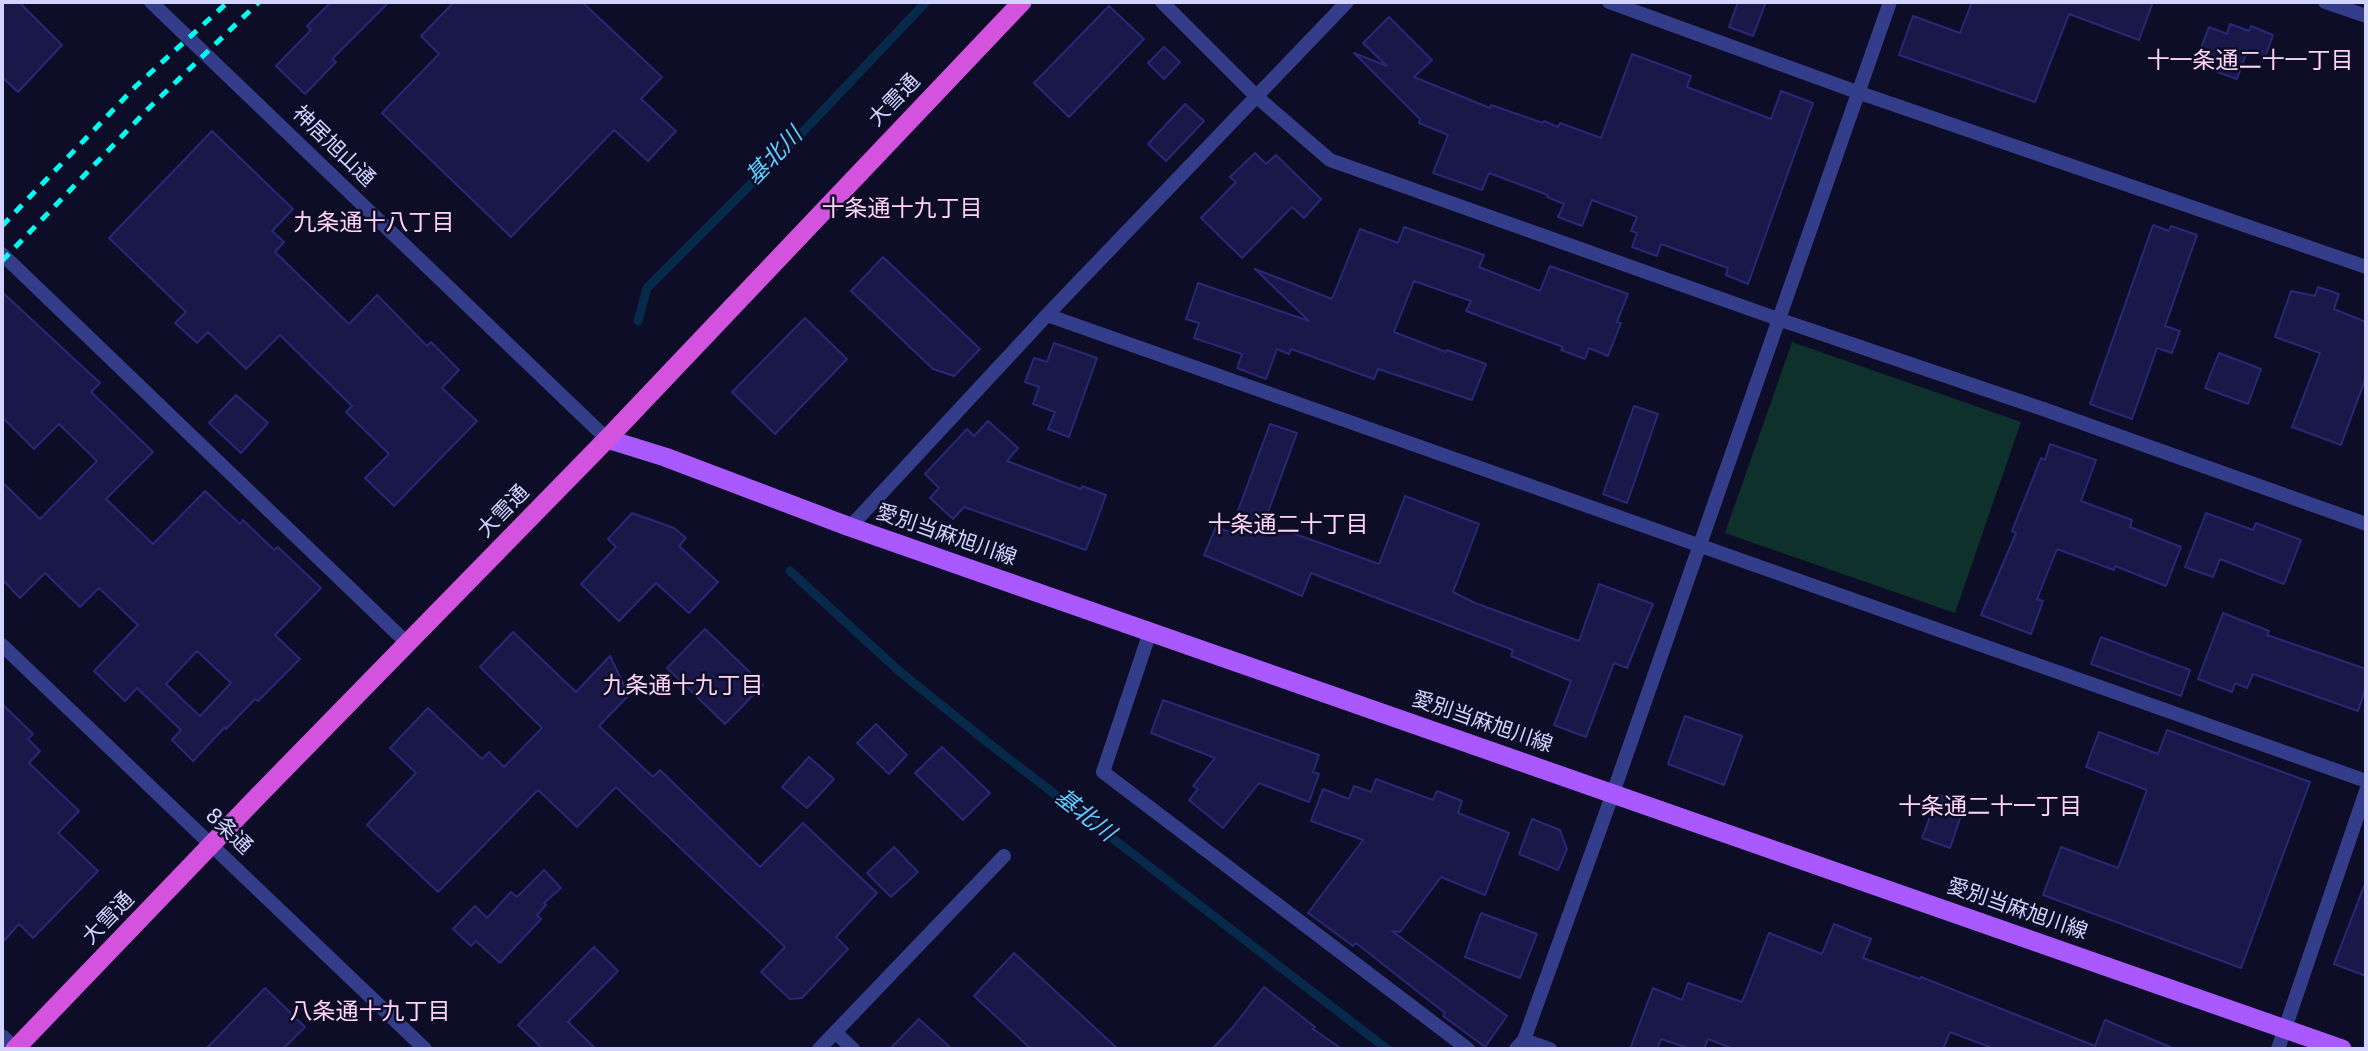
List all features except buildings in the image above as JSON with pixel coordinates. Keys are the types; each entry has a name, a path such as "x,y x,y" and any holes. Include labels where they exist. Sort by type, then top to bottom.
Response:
{"highway":[{"name":"大雪通","path":"15,1049 607,439 1021,2"}],"main road":[{"name":"愛別当麻旭川線","path":"607,439 665,457 850,527 2342,1049"}],"street":[{"name":"神居旭山通","path":"151,2 607,439"},
{"path":"1162,2 1257,97 1330,160 2366,524"},
{"path":"850,527 1047,315 1347,2"},
{"path":"1609,2 1857,92 2366,268"},
{"path":"1550,1049 1520,1044 1700,545 1889,2"},
{"path":"2325,2 2366,16"},
{"path":"2,254 408,644"},
{"path":"1047,315 2366,780"},
{"path":"1150,632 1103,772 1468,1049"},
{"name":"8条通","path":"2,645 425,1049"},
{"path":"2278,1049 2366,792"},
{"path":"819,1049 1004,856"},
{"path":"835,1032 853,1049"},
{"path":"2,1036 15,1049"}],"green space":[{"path":"1792,342 2021,422 1955,613 1725,533"}],"waterway":[{"name":"基北川","path":"638,321 647,288 799,136 926,2"},
{"name":"基北川","path":"790,571 899,671 987,742 1387,1049"}],"railway":[{"path":"2,226 136,86 228,2"},
{"path":"2,261 150,107 259,2"}],"district":[{"name":"十一条通二十一丁目","path":"2250,62"},
{"name":"十条通十九丁目","path":"902,210"},
{"name":"九条通十八丁目","path":"374,224"},
{"name":"十条通二十丁目","path":"1288,526"},
{"name":"九条通十九丁目","path":"683,687"},
{"name":"十条通二十一丁目","path":"1990,808"},
{"name":"八条通十九丁目","path":"370,1013"}]}
